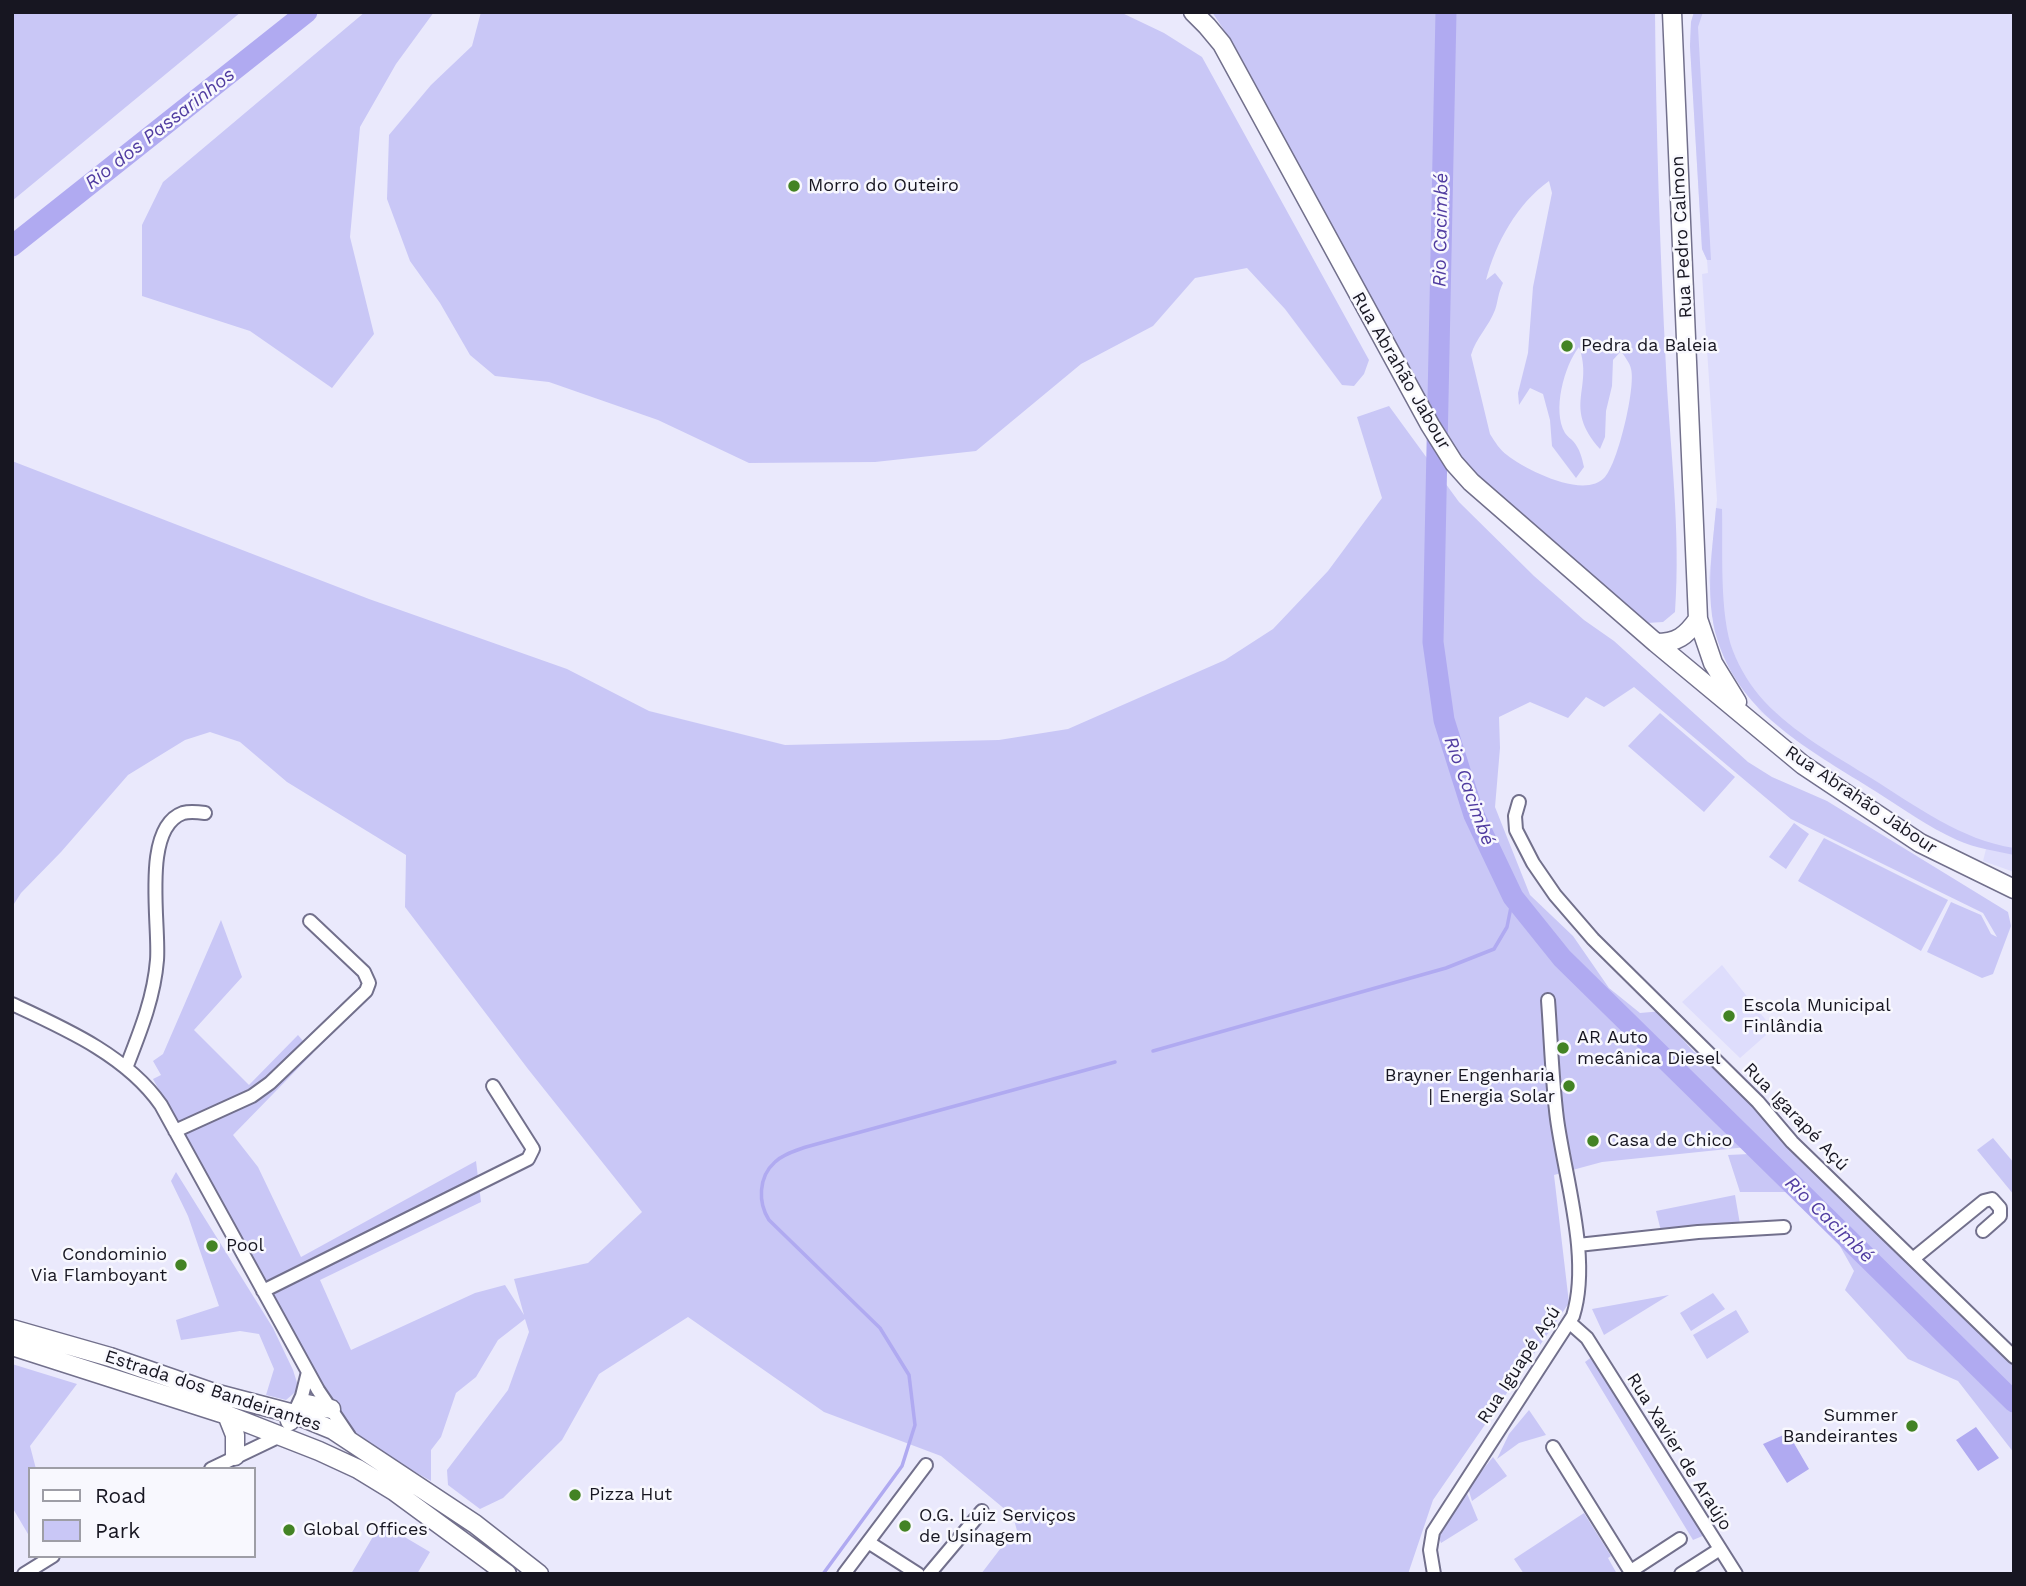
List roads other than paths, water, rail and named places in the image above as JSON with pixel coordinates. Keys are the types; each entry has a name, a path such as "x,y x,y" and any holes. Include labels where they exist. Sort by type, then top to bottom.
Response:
{"street":[{"name":"Rua Abrahão Jabour","path":"1192,12 1222,44 1430,425 1454,463 1500,509 1804,765 1920,843 2014,890"},
{"name":"Rua Pedro Calmon","path":"1672,12 1698,619"},
{"name":"Rua Abrahão Jabour","path":"1698,619 1713,663 1728,690 1752,721"},
{"path":"1656,643 1677,641 1688,634 1698,619"},
{"name":"Rua Igarapé Açú","path":"1519,802 1515,816 1516,830 1533,863 1593,939 1758,1101 1792,1142 2014,1357"},
{"path":"126,1068 146,1017 157,960 155,881 158,848 163,834 177,816 187,812 205,813"},
{"path":"175,1131 252,1096 270,1083 366,991 369,983 365,972 310,921"},
{"name":"Rua Iguapé Açú","path":"1434,1574 1430,1550 1433,1532 1566,1327 1577,1303 1580,1285 1578,1245 1557,1117 1548,1000"},
{"path":"12,1004 65,1028 126,1068 150,1089 308,1372 354,1443"},
{"path":"263,1291 528,1159 533,1149 494,1086"},
{"path":"1914,1258 1984,1201 1992,1199 1998,1205 2000,1216 1983,1231"},
{"path":"1578,1245 1698,1232 1784,1227"},
{"name":"Rua Xavier de Araújo","path":"1566,1327 1593,1348 1736,1574"},
{"name":"Estrada dos Bandeirantes","path":"12,1329 123,1362 214,1394 294,1414 333,1430 475,1524 539,1574"},
{"name":"Estrada dos Bandeirantes","path":"12,1346 282,1434 358,1469 507,1574"},
{"path":"214,1467 282,1434 302,1396 308,1372"},
{"path":"294,1414 307,1404 331,1409"},
{"path":"228,1415 235,1435 235,1455"},
{"path":"1553,1447 1632,1573 1680,1539"},
{"path":"844,1574 926,1465"},
{"path":"929,1574 982,1511"},
{"path":"868,1542 918,1574"},
{"path":"1681,1574 1720,1549"},
{"path":"23,1574 50,1558"}],"waterway":[{"name":"Rio dos Passarinhos","path":"12,246 307,12"},
{"name":"Rio Cacimbé","path":"1446,12 1433,642 1444,720 1474,815 1513,897 1562,958 2014,1402"},
{"path":"1153,1051 1446,968 1494,949 1507,927 1513,897"},
{"path":"823,1574 902,1466 915,1425 909,1375 880,1328 769,1220 762,1198 765,1175 778,1159 806,1147 1115,1062"}],"place":[{"name":"Morro do Outeiro","path":"794,186"},
{"name":"Pedra da Baleia","path":"1567,346"},
{"name":"Escola Municipal Finlândia","path":"1729,1016"},
{"name":"AR Auto mecânica Diesel","path":"1563,1048"},
{"name":"Brayner Engenharia | Energia Solar","path":"1569,1086"},
{"name":"Casa de Chico","path":"1593,1141"},
{"name":"Pool","path":"212,1246"},
{"name":"Condominio Via Flamboyant","path":"181,1265"},
{"name":"Summer Bandeirantes","path":"1912,1426"},
{"name":"Pizza Hut","path":"575,1495"},
{"name":"O.G. Luiz Serviços de Usinagem","path":"905,1526"},
{"name":"Global Offices","path":"289,1530"}]}
